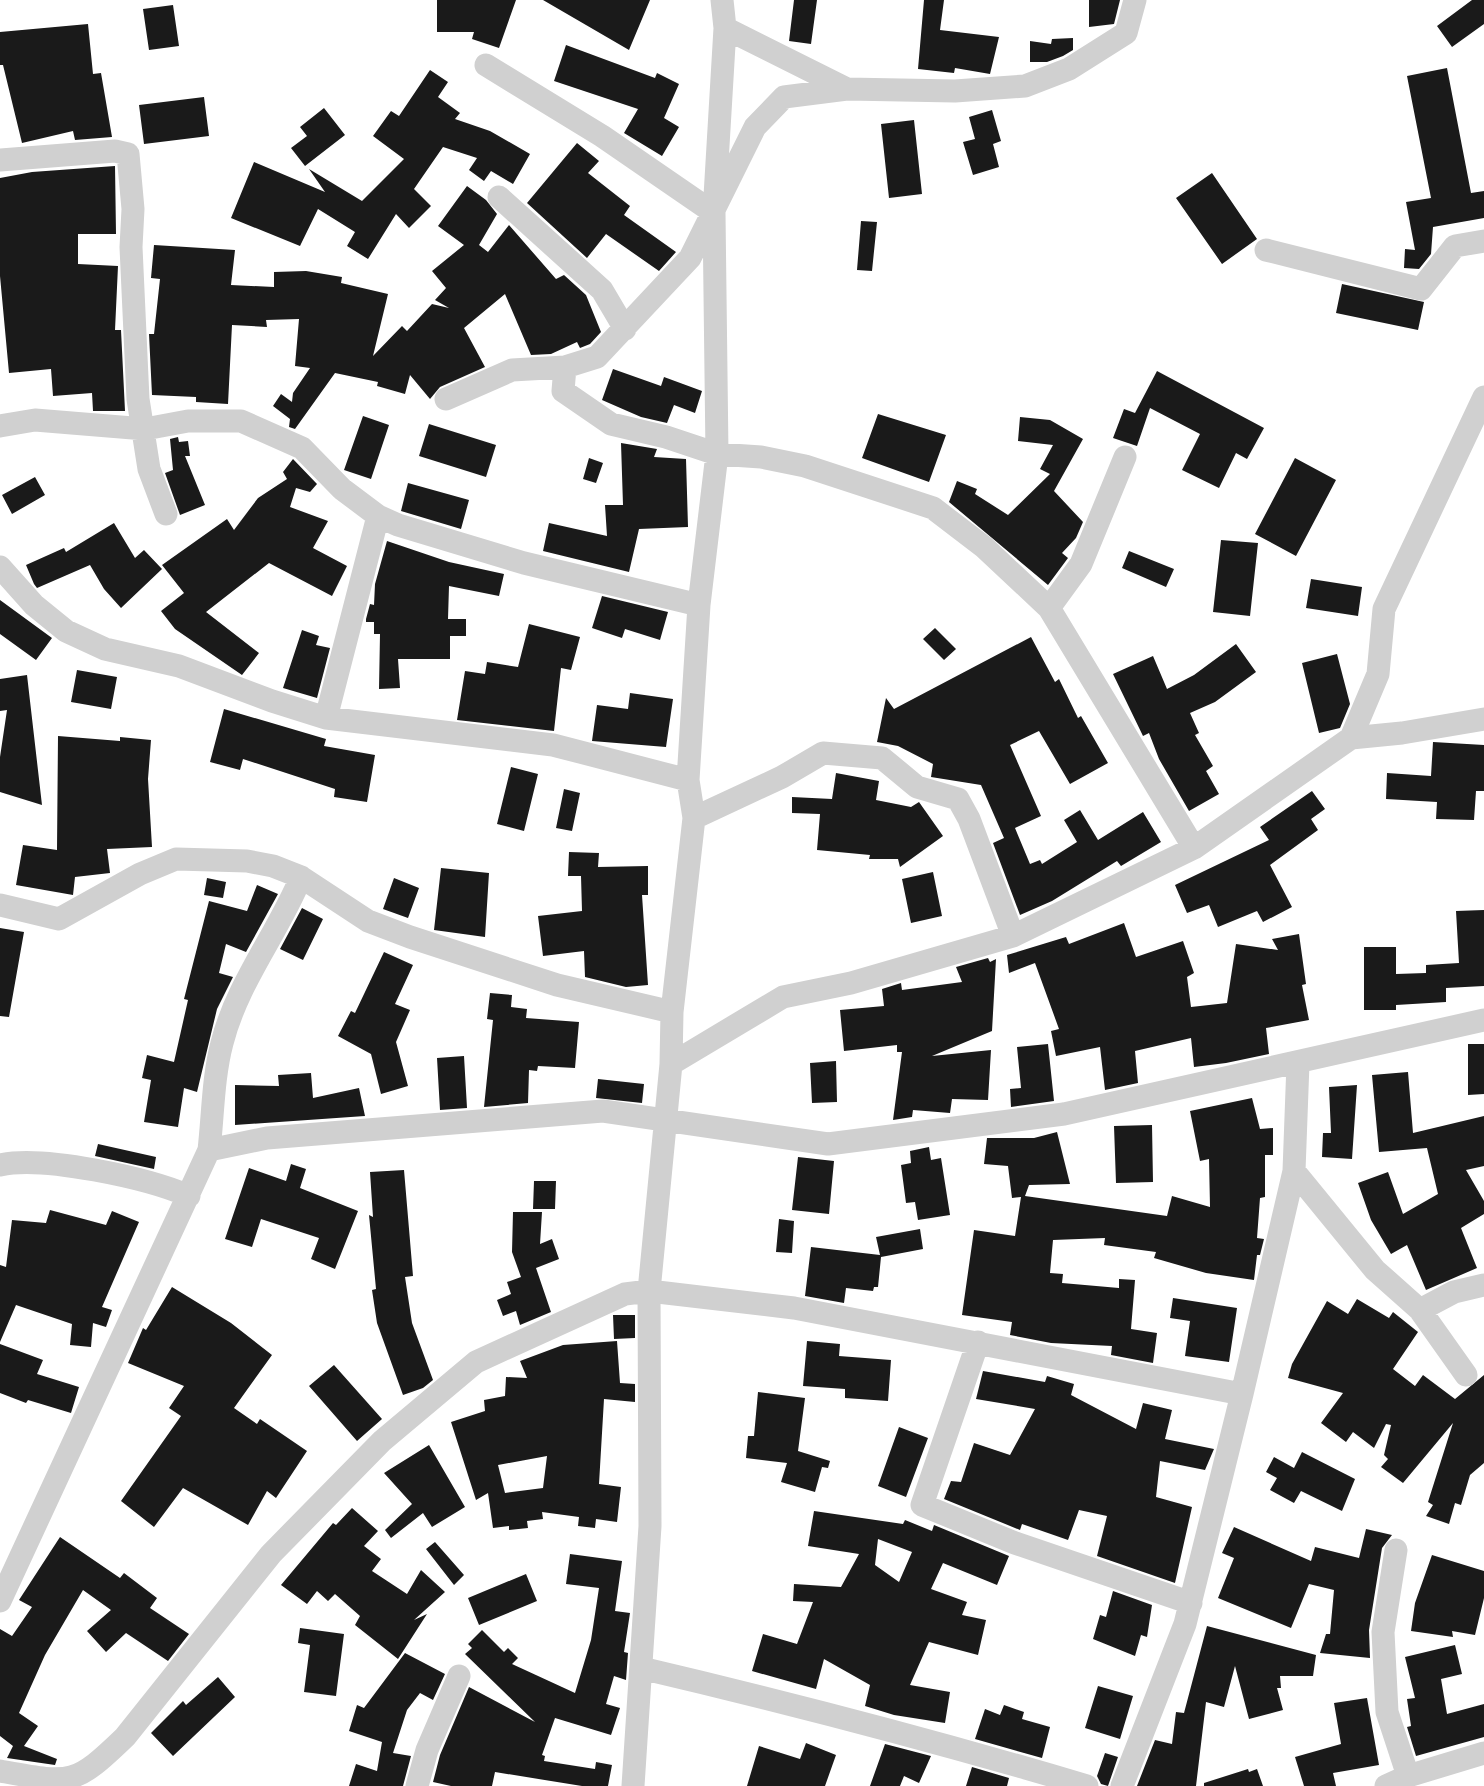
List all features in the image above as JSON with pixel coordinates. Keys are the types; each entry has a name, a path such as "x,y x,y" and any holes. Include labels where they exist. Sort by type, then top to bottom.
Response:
{"street":[{"path":"446,399 512,370 565,367 597,357 690,258 755,127 784,97 847,89 955,91 1025,86 1069,69 1126,33 1135,0"},
{"path":"719,10 847,89"},
{"path":"633,1786 650,1526 649,1291 671,1064 673,1012 694,818 688,780 699,605 718,454 714,213 719,10"},
{"path":"486,65 602,136 714,213"},
{"path":"0,160 115,151 128,154 132,167 131,247 138,399 145,429 149,469 166,514"},
{"path":"499,197 601,289 625,329"},
{"path":"1266,250 1421,289 1455,246 1484,241"},
{"path":"565,367 563,391 611,424 666,437 718,454 761,457 805,466 933,508 984,547 1049,608 1194,848"},
{"path":"1351,738 1378,674 1384,609 1484,397"},
{"path":"0,426 35,420 145,429 188,421 241,421 302,449 342,489 378,516 398,525 524,563 699,605"},
{"path":"1049,608 1081,564 1125,457"},
{"path":"326,718 378,516"},
{"path":"0,567 34,605 76,635 105,649 179,666 272,702 326,718 553,745 688,780"},
{"path":"671,1064 783,997 850,983 1013,936 1194,848 1351,738 1402,733 1484,719"},
{"path":"694,818 782,777 823,753 882,758 917,787 958,800 969,819 1013,936"},
{"path":"0,905 58,919 140,874 176,859 247,861 273,866 301,877 368,921 410,937 556,985 673,1012"},
{"path":"0,1601 10,1560 209,1150 222,1043 247,982 289,906 301,877"},
{"path":"209,1150 267,1138 603,1111 828,1144 1064,1114 1484,1020"},
{"path":"1122,1786 1191,1603 1242,1394 1294,1171 1298,1063"},
{"path":"0,1165 19,1161 98,1172 167,1186 189,1196"},
{"path":"1294,1171 1376,1270 1420,1310 1466,1375"},
{"path":"1420,1310 1454,1293 1484,1285"},
{"path":"0,1772 56,1783 79,1782 104,1762 271,1554 382,1441 476,1362 625,1294 649,1291 794,1308 1242,1394"},
{"path":"978,1342 922,1505 1015,1543 1191,1603"},
{"path":"1396,1550 1383,1632 1387,1712 1408,1776"},
{"path":"641,1668 862,1722 1087,1786"},
{"path":"417,1786 427,1750 460,1676"},
{"path":"1386,1786 1408,1776 1484,1753"}],"building":[{"path":"437,0 516,0 499,48 472,39 474,32 437,32"},
{"path":"543,0 650,0 629,50"},
{"path":"794,0 817,0 811,44 789,41"},
{"path":"924,0 944,0 940,30 999,37 990,74 955,68 954,73 918,69"},
{"path":"1089,0 1120,0 1114,24 1089,27"},
{"path":"1472,0 1484,0 1484,24 1452,47 1437,26"},
{"path":"173,5 179,46 149,50 143,9"},
{"path":"88,24 93,74 101,73 112,137 75,140 73,131 22,143 3,65 0,65 0,32"},
{"path":"1073,38 1073,50 1063,56 1047,62 1030,62 1030,41 1051,44 1052,39"},
{"path":"566,45 655,78 657,73 679,84 664,118 679,127 662,156 624,133 638,109 554,81"},
{"path":"1447,68 1471,193 1484,191 1484,218 1433,227 1431,254 1419,269 1404,268 1405,249 1415,250 1406,202 1431,198 1407,76"},
{"path":"430,70 448,82 438,97 460,113 455,119 490,131 530,154 513,184 491,171 484,181 469,170 477,158 443,147 414,189 431,206 409,228 396,214 368,259 347,246 355,232 318,209 300,246 231,218 254,162 325,192 309,169 362,201 404,159 373,136 391,111 399,116"},
{"path":"204,97 209,136 144,144 139,105"},
{"path":"324,108 345,135 305,166 291,148 307,136 300,127"},
{"path":"992,110 1001,141 993,144 999,167 973,175 963,142 975,139 969,117"},
{"path":"914,120 922,194 889,198 881,124"},
{"path":"577,143 599,161 588,173 630,206 624,215 676,252 659,271 606,234 587,258 527,203"},
{"path":"115,166 116,234 78,234 78,264 118,266 115,330 121,330 125,411 93,411 92,393 53,396 51,369 9,373 0,276 0,178 32,172"},
{"path":"1212,173 1257,239 1222,264 1176,198"},
{"path":"467,186 486,200 497,214 479,245 488,252 509,225 556,279 564,275 586,295 601,332 590,344 580,348 577,342 551,354 531,355 505,294 464,328 485,367 440,387 430,399 410,375 405,394 377,386 378,382 335,373 295,429 289,427 290,419 273,406 281,394 292,402 293,393 310,368 295,366 299,319 266,320 267,327 232,325 228,404 196,402 196,397 152,395 149,334 154,334 160,279 151,278 154,245 235,250 231,285 274,287 274,272 306,271 342,277 341,283 388,294 373,356 402,326 407,331 432,304 449,308 435,300 446,288 432,271 464,245 438,226"},
{"path":"861,221 877,222 872,271 857,270"},
{"path":"1342,284 1424,302 1418,330 1336,313"},
{"path":"613,369 661,386 664,377 702,391 695,413 674,405 667,423 641,417 602,400"},
{"path":"1157,371 1264,428 1247,459 1236,453 1219,488 1182,470 1200,434 1150,408 1137,446 1113,438 1124,409 1135,413"},
{"path":"878,414 946,435 929,482 862,458"},
{"path":"363,416 389,425 371,479 344,470"},
{"path":"1020,417 1050,420 1083,439 1054,491 1083,522 1076,538 1062,553 1068,558 1048,585 949,502 957,481 977,489 975,494 1008,515 1050,474 1040,469 1053,445 1018,441"},
{"path":"429,424 496,445 486,477 419,456"},
{"path":"178,437 179,442 188,441 190,456 185,456 205,505 180,515 165,473 173,470 170,439"},
{"path":"621,443 657,449 654,457 686,459 688,527 639,529 629,572 543,551 549,523 607,536 605,505 623,505"},
{"path":"589,458 603,463 596,483 583,479"},
{"path":"1295,458 1336,480 1296,556 1255,534"},
{"path":"293,459 317,484 310,492 296,488 290,507 328,521 313,548 347,566 332,596 269,563 206,612 259,653 242,675 175,629 161,611 184,593 162,565 227,519 234,530 258,498 287,479 283,472"},
{"path":"35,477 45,495 12,514 2,495"},
{"path":"408,483 469,500 461,529 401,511"},
{"path":"114,523 135,558 144,550 162,569 121,608 104,589 90,565 37,588 26,565 64,548 66,552"},
{"path":"1221,540 1258,543 1250,616 1213,612"},
{"path":"387,541 449,562 504,574 499,596 449,586 448,619 466,619 466,636 450,636 450,659 398,659 400,688 379,689 380,634 374,634 374,622 366,622 366,619 370,604 374,605 375,584"},
{"path":"1129,551 1174,569 1166,587 1122,568"},
{"path":"1311,579 1362,587 1358,616 1306,608"},
{"path":"602,596 668,612 660,640 625,629 622,638 592,628"},
{"path":"0,600 52,638 36,660 0,634"},
{"path":"529,624 580,637 571,670 561,668 554,731 457,720 465,671 485,674 487,662 518,667"},
{"path":"935,628 956,649 944,660 923,639"},
{"path":"302,630 319,636 316,645 330,648 317,698 283,688"},
{"path":"1031,637 1055,682 1059,679 1078,718 1081,716 1108,763 1070,784 1039,731 1010,745 1041,816 1015,828 1030,864 1040,860 1042,864 1077,842 1064,820 1080,810 1098,840 1143,812 1161,842 1121,866 1117,861 1052,901 1020,915 993,843 1004,838 981,785 931,777 933,764 898,746 877,742 886,698 894,709"},
{"path":"1236,644 1256,672 1215,702 1190,713 1199,733 1195,735 1213,766 1206,771 1219,794 1189,811 1159,759 1149,733 1143,736 1113,674 1153,656 1167,689 1194,675"},
{"path":"1337,654 1350,704 1340,728 1319,733 1302,663"},
{"path":"77,670 117,677 111,709 71,702"},
{"path":"27,675 42,805 0,792 0,757 7,710 0,711 0,679"},
{"path":"630,693 673,699 666,747 592,741 597,705 628,709"},
{"path":"224,709 326,739 324,746 375,755 367,802 334,797 335,789 243,759 240,770 210,762"},
{"path":"58,736 120,741 120,737 151,740 148,779 152,847 107,849 110,873 75,877 73,895 16,885 23,845 57,850"},
{"path":"1433,742 1484,745 1484,791 1476,791 1474,820 1436,819 1437,802 1386,799 1387,773 1431,776"},
{"path":"511,767 538,774 524,831 497,824"},
{"path":"836,773 879,781 876,800 911,807 919,802 943,836 900,867 898,859 869,859 870,855 817,850 820,814 792,813 792,797 832,799"},
{"path":"564,789 580,793 572,831 556,828"},
{"path":"1312,791 1325,809 1311,819 1318,830 1270,865 1292,907 1263,922 1257,911 1218,927 1209,905 1187,913 1175,885 1269,840 1260,827"},
{"path":"569,852 599,853 598,867 648,866 648,895 642,895 648,985 626,987 585,977 584,951 543,956 538,916 582,911 581,876 568,876"},
{"path":"441,868 489,873 485,937 434,930"},
{"path":"933,872 942,916 911,923 902,879"},
{"path":"207,878 226,882 223,898 204,895"},
{"path":"394,878 419,888 408,918 383,909"},
{"path":"257,885 278,894 246,952 226,944 219,973 233,977 217,1009 197,1092 184,1088 178,1127 144,1122 151,1080 142,1078 147,1055 174,1062 188,1000 184,999 209,901 247,911"},
{"path":"302,908 323,919 303,960 280,949"},
{"path":"1484,910 1484,986 1446,988 1446,1002 1396,1005 1396,1010 1364,1010 1364,947 1396,947 1396,974 1426,973 1426,965 1459,963 1456,911"},
{"path":"1124,923 1136,957 1183,941 1194,973 1187,977 1191,1007 1227,1003 1236,944 1278,950 1272,939 1299,934 1306,984 1302,985 1309,1020 1266,1028 1269,1054 1226,1063 1194,1067 1191,1038 1135,1051 1138,1083 1105,1090 1100,1047 1056,1056 1051,1031 1059,1029 1035,963 1009,973 1007,955 1066,937 1069,944"},
{"path":"0,928 24,932 9,1017 0,1016"},
{"path":"384,952 413,965 395,1004 410,1010 396,1042 408,1086 381,1094 371,1054 338,1036 351,1011 355,1013"},
{"path":"988,958 990,962 996,959 992,1031 932,1056 991,1050 988,1100 952,1099 950,1113 913,1110 912,1117 893,1120 902,1052 897,1052 897,1045 844,1051 840,1010 884,1006 882,989 901,983 902,990 962,982 956,967"},
{"path":"490,993 512,995 511,1007 527,1009 526,1018 579,1022 575,1068 538,1066 537,1071 529,1070 528,1103 484,1107 493,1020 487,1019"},
{"path":"1048,1044 1054,1101 1011,1107 1010,1089 1021,1088 1017,1047"},
{"path":"1468,1044 1484,1044 1484,1094 1468,1095"},
{"path":"464,1056 467,1108 440,1110 437,1058"},
{"path":"836,1061 837,1102 812,1103 810,1063"},
{"path":"1408,1072 1413,1133 1484,1116 1484,1166 1466,1170 1484,1201 1484,1214 1461,1228 1477,1268 1426,1290 1407,1245 1391,1254 1371,1220 1358,1183 1388,1172 1403,1214 1438,1194 1427,1148 1379,1152 1372,1075"},
{"path":"311,1073 313,1098 359,1088 365,1116 235,1125 235,1085 279,1086 278,1075"},
{"path":"598,1079 644,1084 642,1103 596,1098"},
{"path":"1357,1085 1352,1159 1322,1157 1323,1133 1331,1133 1329,1087"},
{"path":"1252,1098 1260,1129 1273,1128 1273,1155 1265,1155 1265,1197 1260,1198 1257,1238 1264,1239 1260,1255 1257,1255 1254,1280 1206,1273 1154,1258 1156,1252 1104,1245 1105,1238 1053,1240 1050,1273 1063,1274 1062,1283 1119,1288 1119,1279 1135,1280 1131,1329 1157,1333 1153,1363 1111,1355 1112,1346 1051,1343 1010,1335 1012,1322 962,1315 974,1230 1015,1236 1021,1197 1012,1198 1008,1166 984,1164 987,1138 1034,1138 1057,1132 1070,1184 1029,1185 1025,1196 1167,1216 1172,1196 1210,1207 1209,1159 1200,1161 1190,1111"},
{"path":"1152,1125 1153,1182 1116,1183 1114,1126"},
{"path":"98,1144 156,1157 154,1169 95,1156"},
{"path":"929,1147 931,1160 941,1158 950,1215 918,1220 915,1202 906,1203 901,1165 911,1163 910,1151"},
{"path":"798,1157 834,1161 829,1214 792,1210"},
{"path":"291,1164 306,1169 300,1188 358,1211 335,1269 311,1259 319,1238 261,1219 252,1247 225,1239 249,1168 286,1181"},
{"path":"404,1170 413,1276 405,1277 412,1323 433,1380 423,1388 403,1395 377,1323 372,1290 376,1289 369,1215 373,1217 370,1172"},
{"path":"534,1181 556,1181 555,1209 533,1209"},
{"path":"50,1210 106,1225 112,1211 139,1222 102,1307 112,1310 106,1327 93,1323 91,1347 70,1345 72,1324 16,1305 0,1342 0,1265 6,1267 12,1220 46,1223"},
{"path":"513,1212 542,1212 540,1244 552,1239 559,1259 536,1268 551,1312 520,1325 516,1311 503,1316 497,1300 511,1294 507,1282 521,1277 512,1252"},
{"path":"779,1219 794,1221 792,1253 776,1252"},
{"path":"920,1229 923,1249 881,1257 878,1287 874,1287 873,1291 846,1288 844,1303 805,1296 811,1247 880,1255 876,1237"},
{"path":"172,1287 231,1323 272,1355 234,1408 257,1424 260,1419 307,1451 276,1498 267,1491 248,1525 183,1488 154,1527 121,1501 181,1416 169,1408 184,1386 128,1363 143,1328 146,1330"},
{"path":"1173,1298 1237,1308 1229,1362 1185,1356 1190,1321 1170,1318"},
{"path":"1357,1299 1389,1318 1393,1312 1418,1332 1393,1369 1415,1386 1423,1375 1455,1399 1484,1375 1484,1463 1470,1475 1461,1505 1455,1503 1449,1524 1426,1516 1433,1505 1428,1502 1453,1423 1403,1483 1381,1467 1388,1459 1384,1455 1391,1425 1386,1424 1374,1448 1353,1432 1346,1442 1321,1423 1343,1393 1288,1378 1292,1364 1327,1301 1348,1314"},
{"path":"613,1315 635,1315 635,1338 614,1339"},
{"path":"617,1341 620,1383 635,1384 635,1402 604,1399 599,1484 621,1487 617,1522 596,1519 595,1528 578,1526 579,1517 542,1512 543,1519 527,1521 528,1528 493,1528 488,1493 476,1500 451,1422 485,1411 484,1400 505,1396 506,1377 527,1378 520,1361 563,1345","holes":["547,1456 543,1488 505,1493 498,1465"]},
{"path":"807,1341 840,1344 839,1356 891,1360 888,1401 845,1398 845,1389 803,1386"},
{"path":"0,1344 43,1360 37,1374 79,1387 71,1413 28,1400 26,1403 0,1393"},
{"path":"334,1365 382,1419 357,1441 309,1386"},
{"path":"983,1371 1045,1382 1047,1376 1074,1384 1071,1395 1136,1429 1143,1403 1172,1410 1165,1439 1214,1449 1205,1470 1160,1461 1156,1497 1192,1507 1175,1583 1097,1556 1107,1516 1079,1510 1068,1540 1022,1524 1020,1530 944,1499 951,1481 961,1482 974,1443 1010,1455 1035,1409 976,1399"},
{"path":"758,1392 805,1398 798,1451 830,1461 828,1468 822,1467 815,1492 781,1482 787,1463 746,1458 748,1436 754,1436"},
{"path":"899,1427 928,1438 906,1497 878,1486"},
{"path":"429,1445 465,1507 432,1527 423,1513 391,1538 385,1530 412,1504 384,1473"},
{"path":"1302,1452 1355,1479 1342,1511 1301,1491 1294,1503 1270,1490 1277,1478 1266,1472 1274,1457 1294,1468"},
{"path":"352,1508 378,1531 364,1546 381,1559 372,1571 407,1594 421,1570 445,1592 414,1620 427,1614 398,1659 355,1625 360,1616 335,1594 328,1601 317,1591 307,1604 281,1585 333,1523 336,1525"},
{"path":"814,1511 903,1524 905,1520 932,1531 934,1525 1009,1556 997,1585 943,1563 931,1589 967,1602 962,1615 986,1620 978,1655 929,1642 910,1685 950,1692 945,1723 894,1715 865,1706 870,1685 824,1659 816,1689 752,1671 763,1634 797,1644 813,1602 793,1601 794,1584 841,1587 859,1554 808,1546","holes":["878,1539 912,1552 899,1582 875,1565"]},
{"path":"1234,1527 1311,1561 1315,1547 1359,1558 1366,1529 1392,1535 1382,1548 1369,1630 1370,1658 1320,1653 1326,1634 1330,1634 1334,1590 1309,1584 1291,1628 1218,1598 1234,1558 1222,1553"},
{"path":"60,1537 120,1578 124,1573 157,1598 150,1608 189,1634 168,1661 126,1633 106,1652 87,1631 111,1610 83,1590 45,1655 19,1713 38,1726 24,1746 57,1759 55,1765 7,1758 13,1746 0,1736 0,1629 12,1636 32,1607 19,1600"},
{"path":"435,1542 464,1575 454,1585 426,1549"},
{"path":"570,1554 622,1561 615,1611 630,1613 624,1652 628,1653 626,1680 614,1676 606,1704 620,1708 611,1735 555,1718 542,1755 545,1756 544,1761 595,1769 596,1762 612,1765 608,1786 582,1786 495,1772 492,1786 451,1786 433,1782 440,1755 469,1687 535,1722 465,1654 472,1648 468,1644 482,1630 504,1652 508,1648 518,1658 512,1664 575,1693 591,1640 599,1588 566,1584"},
{"path":"1432,1555 1484,1571 1484,1598 1475,1635 1452,1631 1453,1637 1411,1631 1415,1603"},
{"path":"526,1574 537,1601 479,1625 468,1598"},
{"path":"1113,1591 1152,1605 1147,1637 1141,1635 1135,1656 1093,1639 1100,1615 1106,1617"},
{"path":"1207,1626 1316,1655 1313,1676 1280,1676 1281,1688 1277,1688 1283,1710 1249,1719 1235,1666 1224,1707 1206,1702 1196,1786 1137,1786 1155,1740 1172,1744 1176,1712 1184,1713"},
{"path":"300,1628 344,1634 336,1696 304,1692 310,1645 298,1643"},
{"path":"1455,1645 1462,1674 1441,1679 1447,1714 1484,1704 1484,1737 1416,1756 1407,1727 1411,1726 1407,1699 1415,1698 1405,1657"},
{"path":"405,1653 445,1674 433,1700 420,1693 407,1710 393,1753 411,1756 403,1786 349,1786 356,1764 377,1771 382,1742 349,1731 357,1705 364,1708"},
{"path":"218,1677 235,1697 173,1756 151,1733 183,1701 186,1705"},
{"path":"1098,1686 1133,1696 1120,1739 1085,1728"},
{"path":"1367,1698 1379,1765 1333,1773 1336,1786 1304,1786 1295,1757 1341,1744 1334,1703"},
{"path":"1004,1705 1024,1712 1022,1719 1050,1727 1042,1758 975,1739 985,1709 1000,1715"},
{"path":"806,1743 836,1755 825,1786 747,1786 759,1746 800,1759"},
{"path":"885,1744 931,1756 919,1783 904,1776 900,1786 870,1786"},
{"path":"1105,1753 1118,1757 1108,1786 1101,1784 1097,1776"},
{"path":"972,1767 1009,1778 1007,1786 966,1786"},
{"path":"1248,1769 1249,1772 1257,1769 1263,1786 1204,1786 1204,1783"}]}
